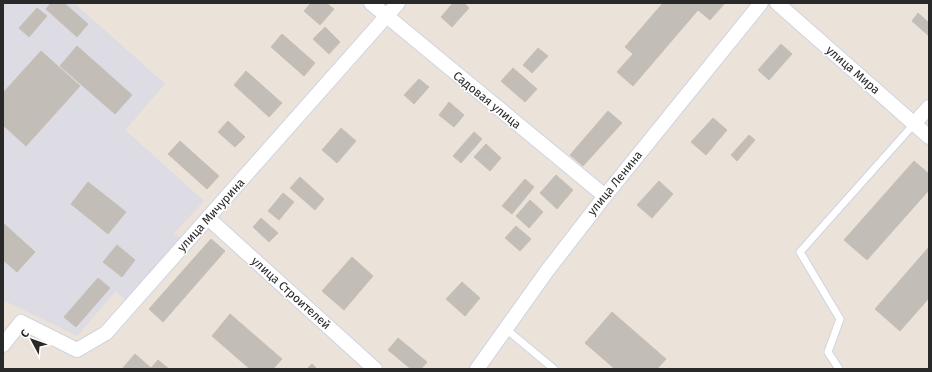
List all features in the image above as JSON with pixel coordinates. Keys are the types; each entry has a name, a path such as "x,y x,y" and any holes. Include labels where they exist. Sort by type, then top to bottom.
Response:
{"street":[{"name":"Садовая улица","path":"371,3 386,17 605,196"},
{"name":"улица Мичурина","path":"3,345 21,322 76,350 106,333 398,3"},
{"name":"улица Ленина","path":"477,369 547,271 605,196 761,3"},
{"name":"улица Мира","path":"777,3 929,136"},
{"path":"914,124 929,106"},
{"name":"улица Строителей","path":"208,218 375,369"}],"lane":[{"path":"839,369 828,352 840,319 800,252 914,124"},
{"path":"506,329 554,369"}],"shaded area":[{"path":"3,3 74,3 165,84 125,130 204,201 174,233 183,241 129,302 116,291 77,336 3,300"}],"building":[{"path":"51,3 64,3 88,24 77,37 46,9"},
{"path":"311,3 326,3 334,9 320,25 304,11"},
{"path":"453,3 464,3 469,8 452,27 441,17"},
{"path":"663,3 725,3 710,20 698,10 633,86 617,72 633,54 625,47"},
{"path":"37,8 47,16 29,37 19,28"},
{"path":"918,13 929,23 929,36 912,21"},
{"path":"325,27 340,42 329,54 313,39"},
{"path":"282,34 315,63 304,76 271,47"},
{"path":"781,44 792,54 769,80 758,70"},
{"path":"77,46 132,95 115,114 60,66"},
{"path":"538,48 548,56 532,73 523,65"},
{"path":"41,51 80,86 26,146 3,125 3,93"},
{"path":"513,68 537,89 525,102 501,81"},
{"path":"246,71 282,103 269,117 234,85"},
{"path":"419,79 429,87 414,104 404,95"},
{"path":"449,102 464,115 454,127 439,115"},
{"path":"608,111 622,123 583,166 570,155"},
{"path":"713,118 727,130 706,155 691,142"},
{"path":"228,121 245,137 235,147 218,132"},
{"path":"341,128 356,141 337,163 322,150"},
{"path":"474,132 482,139 461,163 453,156"},
{"path":"749,135 755,140 737,161 731,155"},
{"path":"180,141 219,176 207,189 168,154"},
{"path":"486,144 501,158 490,171 474,157"},
{"path":"914,161 929,174 929,190 867,260 844,240"},
{"path":"556,175 573,190 557,209 540,193"},
{"path":"300,177 324,199 315,210 290,188"},
{"path":"525,179 534,187 512,214 502,206"},
{"path":"659,181 673,194 652,218 637,205"},
{"path":"88,182 126,212 108,234 71,204"},
{"path":"283,193 294,202 279,220 268,211"},
{"path":"530,200 543,212 529,228 516,216"},
{"path":"261,218 278,233 269,242 253,227"},
{"path":"3,223 35,252 17,272 3,260"},
{"path":"516,226 531,239 520,251 505,238"},
{"path":"211,239 225,251 163,322 149,309"},
{"path":"117,245 135,260 122,277 103,262"},
{"path":"929,247 929,298 900,331 875,309"},
{"path":"352,257 373,276 344,310 322,291"},
{"path":"98,278 110,288 76,327 64,317"},
{"path":"462,282 480,298 465,316 446,299"},
{"path":"612,312 666,359 657,369 615,369 585,343"},
{"path":"230,314 282,359 273,369 250,369 212,336"},
{"path":"398,338 427,362 421,369 411,369 388,350"},
{"path":"135,354 151,368 158,360 169,369 122,369"},
{"path":"312,364 317,369 307,369"}]}
